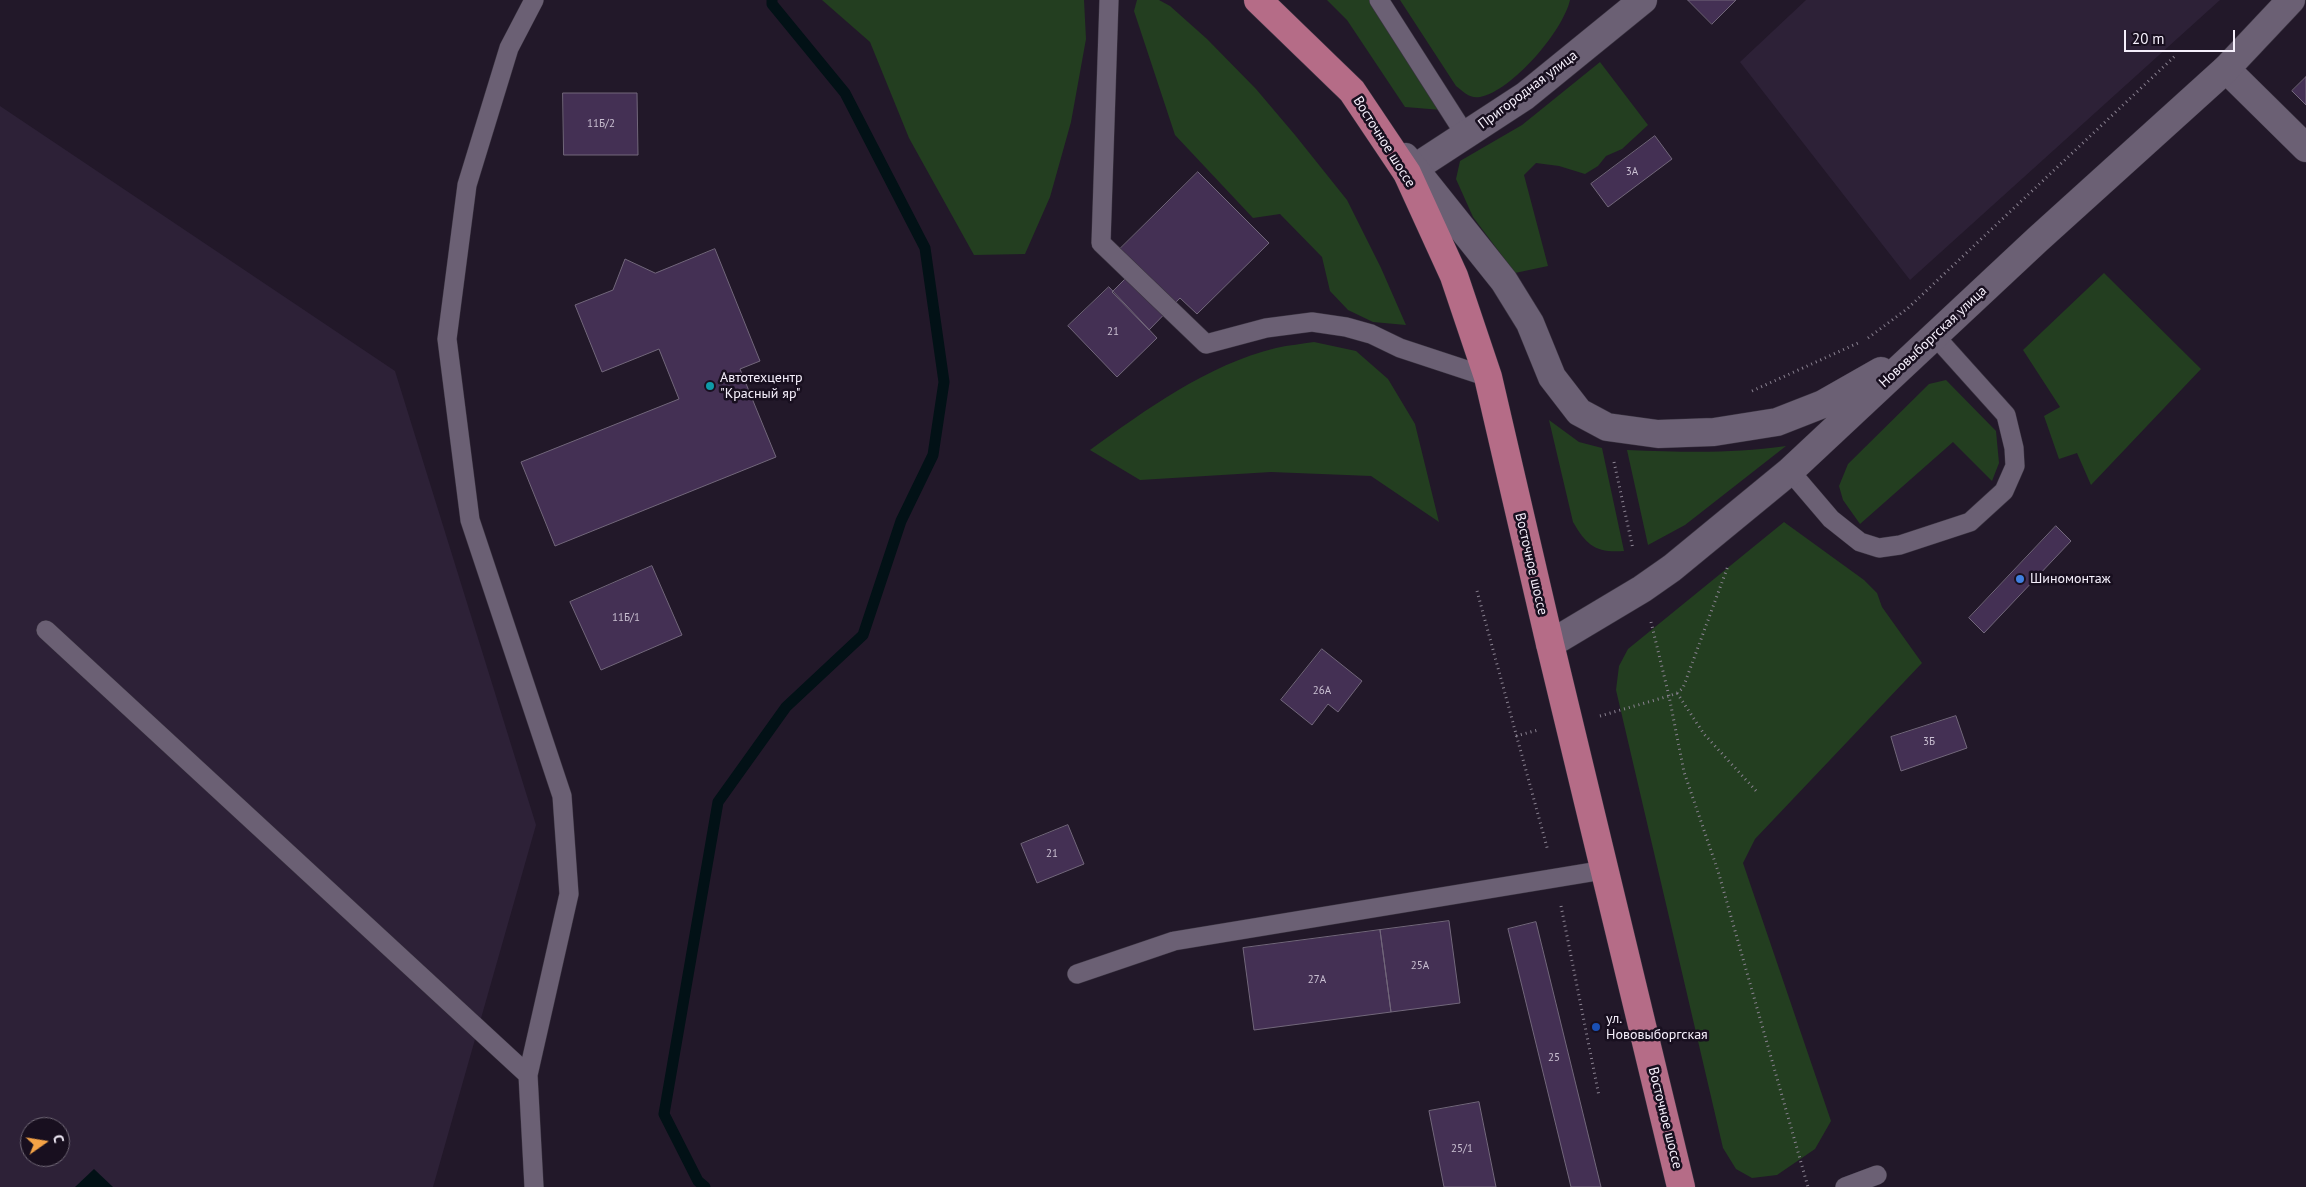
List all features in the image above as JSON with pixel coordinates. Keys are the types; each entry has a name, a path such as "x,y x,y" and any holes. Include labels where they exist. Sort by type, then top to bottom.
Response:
{"main road":[{"name":"Восточное шоссе","path":"1258,0 1352,91 1411,171 1454,276 1488,377 1550,644 1681,1187"}],"street":[{"name":"Нововыборгская улица","path":"1550,644 1672,568 1790,471 2037,240 2226,69 2292,0"},
{"name":"Пригородная улица","path":"1411,171 1525,96 1636,3"},
{"path":"2226,69 2306,148"},
{"path":"1411,171 1504,281 1530,323 1552,377 1579,412 1607,427 1658,434 1714,432 1777,422 1823,404 1874,376 1935,336"}],"lane":[{"path":"534,0 509,48 466,186 447,339 470,520 562,796 569,894 528,1075 534,1187"},
{"path":"1109,0 1101,243 1206,344 1266,328 1312,322 1346,327 1370,334 1400,348 1488,377"},
{"path":"1380,0 1466,136"},
{"path":"1790,471 1830,519 1860,542 1879,548 1900,545 1970,522 2004,491 2015,466 2014,448 2006,415 1935,336"},
{"path":"46,630 528,1075"},
{"path":"1077,974 1174,941 1604,870"},
{"path":"1845,1187 1877,1175"}],"path":[{"path":"1745,394 1874,336 1906,309 2176,56"},
{"path":"1613,456 1633,549"},
{"path":"1516,736 1677,693 1683,688 1730,560"},
{"path":"1477,591 1555,877 1599,1096"},
{"path":"1650,620 1669,696 1684,772 1718,871 1808,1187"},
{"path":"1677,693 1704,734 1758,793"}],"shaded area":[{"path":"1806,0 2220,0 1910,280 1740,62"},
{"path":"0,106 395,371 536,825 433,1187 0,1187"},
{"path":"94,1169 113,1187 75,1187"}],"green space":[{"path":"822,0 1084,0 1086,39 1071,122 1050,197 1025,254 974,255 909,138 870,42"},
{"path":"1137,0 1159,0 1170,6 1207,39 1256,89 1295,135 1347,200 1381,268 1406,325 1373,322 1348,310 1330,291 1322,257 1280,214 1253,218 1175,135 1134,11"},
{"path":"1327,0 1371,0 1442,110 1405,107 1347,20"},
{"path":"1400,0 1570,0 1565,13 1547,43 1521,72 1507,84 1493,92 1480,97 1473,97 1456,86"},
{"path":"1600,62 1648,125 1622,149 1606,156 1598,166 1585,174 1559,166 1536,163 1524,175 1548,266 1515,273 1473,217 1456,179 1460,161 1522,125"},
{"path":"2104,273 2201,369 2091,485 2077,453 2059,459 2044,416 2060,407 2023,350"},
{"path":"1314,342 1356,351 1388,379 1415,424 1439,522 1371,476 1271,472 1140,480 1090,450 1178,390 1226,365 1276,348"},
{"path":"1946,380 1996,431 1999,463 1992,481 1953,442 1860,524 1843,500 1839,486 1848,464 1929,384"},
{"path":"1549,420 1579,442 1602,448 1624,551 1606,551 1593,546 1583,537 1573,522"},
{"path":"1786,446 1685,525 1648,545 1627,450 1687,452 1765,449"},
{"path":"1784,522 1864,580 1877,593 1882,607 1922,663 1755,839 1743,863 1831,1121 1815,1149 1777,1175 1752,1178 1736,1169 1723,1148 1616,690 1619,666 1628,649"}],"building":[{"path":"1688,0 1736,0 1712,24"},
{"path":"2306,77 2306,105 2292,91"},
{"path":"563,93 637,93 638,155 564,155"},
{"path":"1655,136 1672,159 1608,207 1591,184"},
{"path":"1198,172 1269,243 1197,314 1180,298 1149,330 1112,292 1137,267 1120,249"},
{"name":"Автотехцентр \"Красный яр\"","path":"715,249 760,361 740,369 776,457 555,546 521,462 679,399 659,349 602,372 575,305 613,290 625,259 655,273"},
{"path":"1109,287 1157,338 1117,377 1068,326"},
{"name":"Шиномонтаж","path":"2056,526 2071,541 1984,633 1969,618"},
{"path":"652,566 682,635 601,670 570,602"},
{"path":"1322,649 1362,681 1338,712 1328,704 1312,725 1281,700"},
{"path":"1956,716 1967,748 1901,771 1891,737"},
{"path":"1068,825 1084,864 1037,883 1021,844"},
{"path":"1449,921 1460,1003 1391,1012 1380,930"},
{"path":"1536,922 1601,1187 1571,1187 1508,929"},
{"path":"1380,930 1391,1012 1254,1030 1243,948"},
{"path":"1479,1102 1496,1187 1444,1187 1429,1111"}],"waterway":[{"path":"705,1187 698,1181 664,1114 718,802 786,707 863,635 901,521 933,455 944,382 925,248 845,93 772,4 772,0"}],"place":[{"name":"Автотехцентр \"Красный яр\"","path":"710,386"},
{"name":"Шиномонтаж","path":"2020,579"},
{"name":"ул. Нововыборгская","path":"1596,1027"}]}
